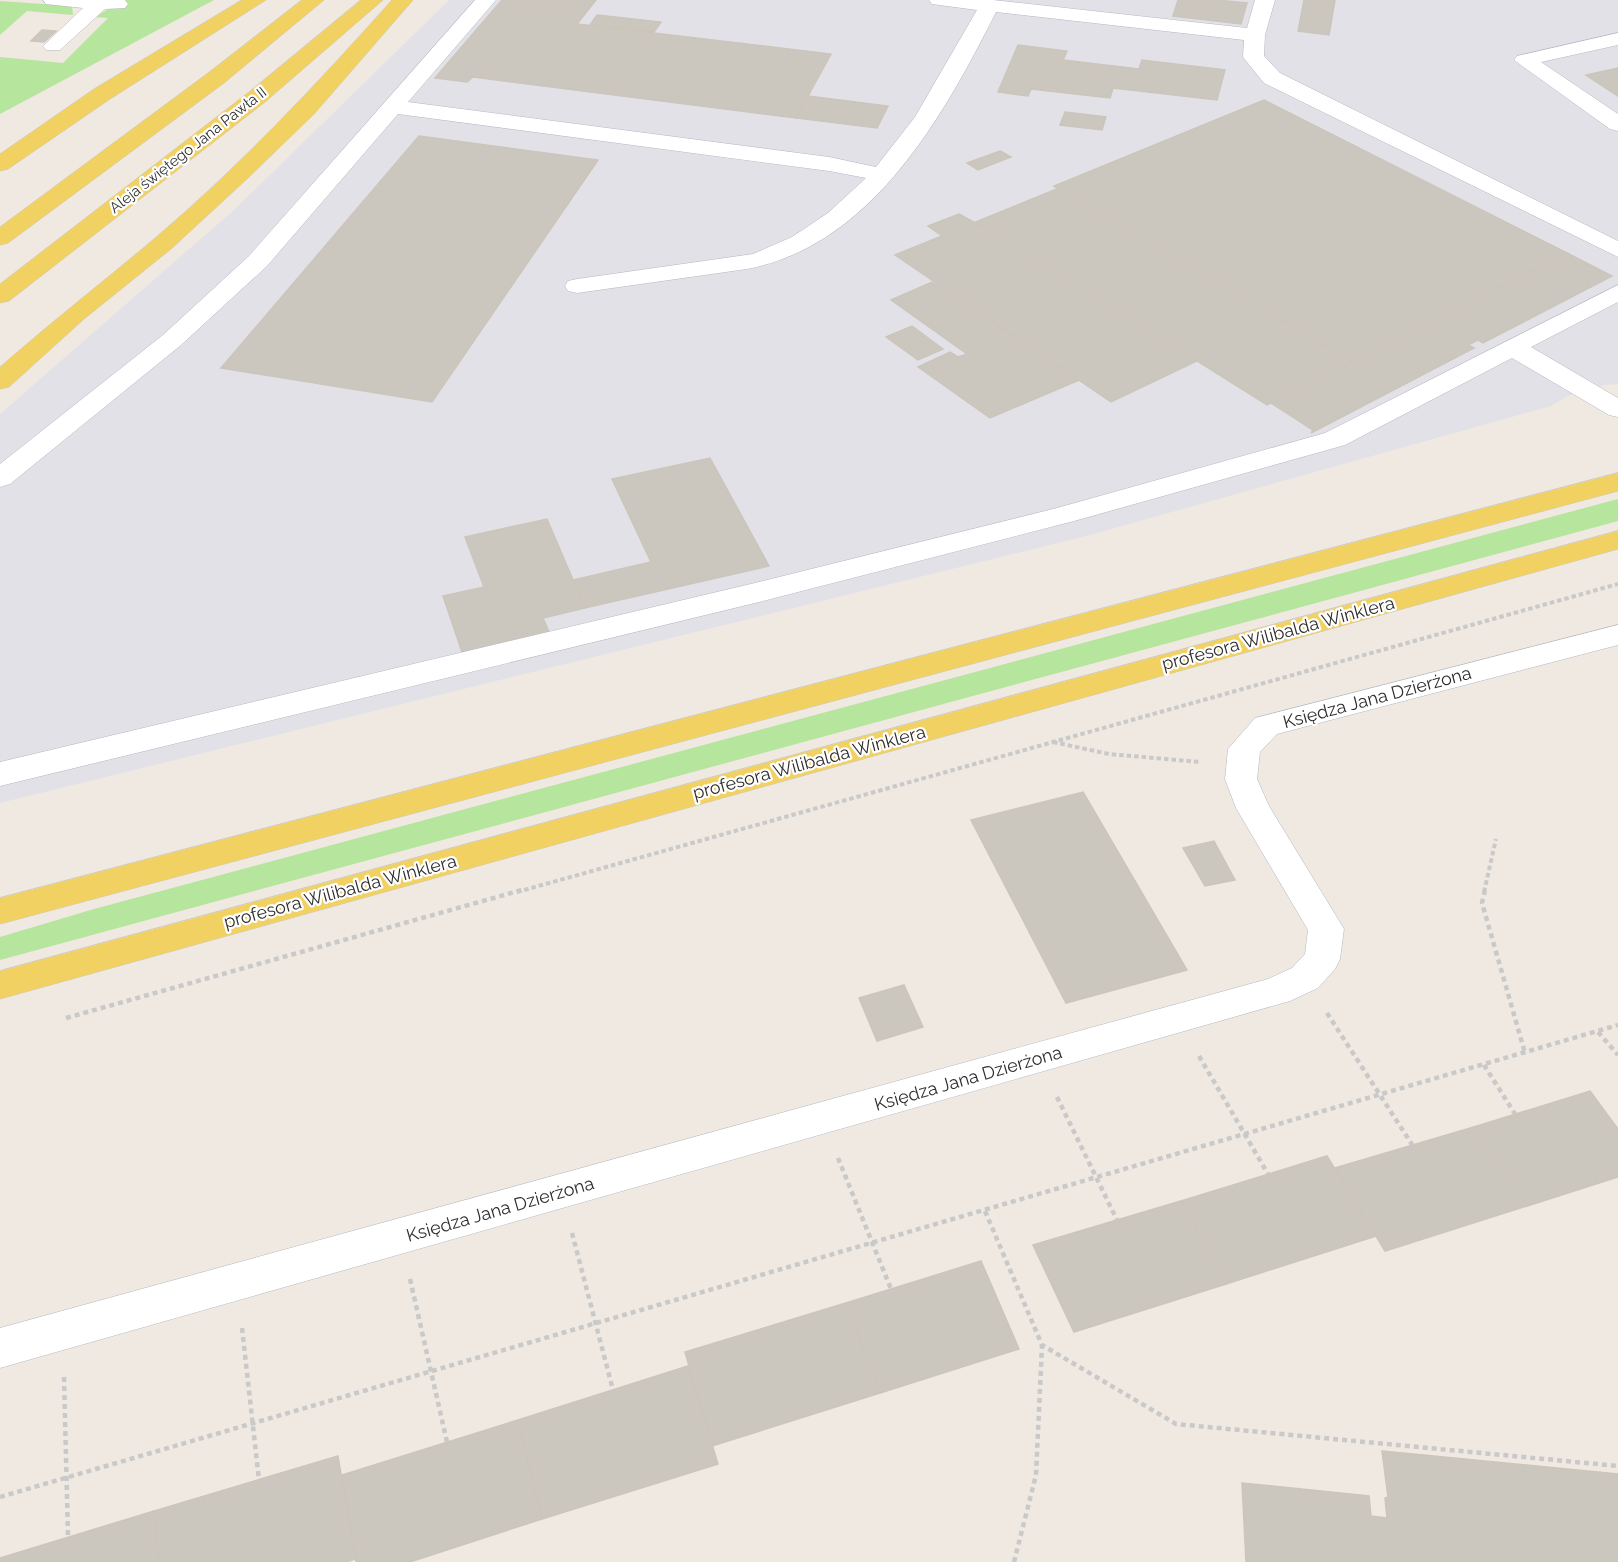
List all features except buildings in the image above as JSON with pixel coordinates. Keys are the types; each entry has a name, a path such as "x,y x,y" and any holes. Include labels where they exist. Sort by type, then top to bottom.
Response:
{"main road":[{"path":"0,164 102,94 256,0"},
{"path":"0,238 216,78 314,0"},
{"name":"Aleja świętego Jana Pawła II","path":"0,296 248,104 373,0"},
{"path":"0,381 75,314 163,244 240,173 307,108 403,0"},
{"path":"0,910 1613,481"},
{"name":"profesora Wilibalda Winklera","path":"0,985 1618,540"}],"street":[{"path":"52,46 109,4 53,0"},
{"path":"0,478 172,340 258,261 486,0"},
{"path":"939,0 1255,35"},
{"path":"1264,0 1255,35 1253,57 1272,78 1618,250"},
{"path":"577,286 759,260 795,246 823,228 883,175 955,74 989,6"},
{"path":"1618,39 1524,60 1618,124"},
{"path":"393,107 829,164 883,175"},
{"path":"0,774 812,579 1064,515 1335,439 1618,292"},
{"path":"1512,347 1618,410"},
{"name":"Księdza Jana Dzierżona","path":"0,1348 1277,992 1305,978 1322,959 1326,929 1253,808 1241,778 1244,749 1266,726 1618,635"}],"path":[{"path":"66,1018 1618,584"},
{"path":"1052,742 1109,754 1242,766"},
{"path":"1496,839 1482,903 1525,1053"},
{"path":"1305,978 1413,1146"},
{"path":"1178,1019 1268,1174"},
{"path":"0,1497 1618,1025"},
{"path":"1598,1032 1618,1055"},
{"path":"1038,1058 1117,1220"},
{"path":"1484,1065 1515,1114"},
{"path":"822,1118 891,1289"},
{"path":"561,1191 614,1390"},
{"path":"985,1211 1042,1345 1036,1475 1014,1562"},
{"path":"401,1237 447,1443"},
{"path":"237,1282 260,1480"},
{"path":"63,1331 68,1538"},
{"path":"1042,1345 1176,1424 1618,1466"}],"shaded area":[{"path":"449,0 1618,0 1618,384 1605,385 1568,396 1551,406 1086,536 0,803 0,414 235,209"}],"green space":[{"path":"111,0 214,0 0,114 0,57 63,63 108,18 95,17 110,8 117,9 124,1"},
{"path":"0,1 72,6 73,15 27,11 0,35"},
{"path":"1618,499 1618,521 0,960 0,937 94,909"}]}
